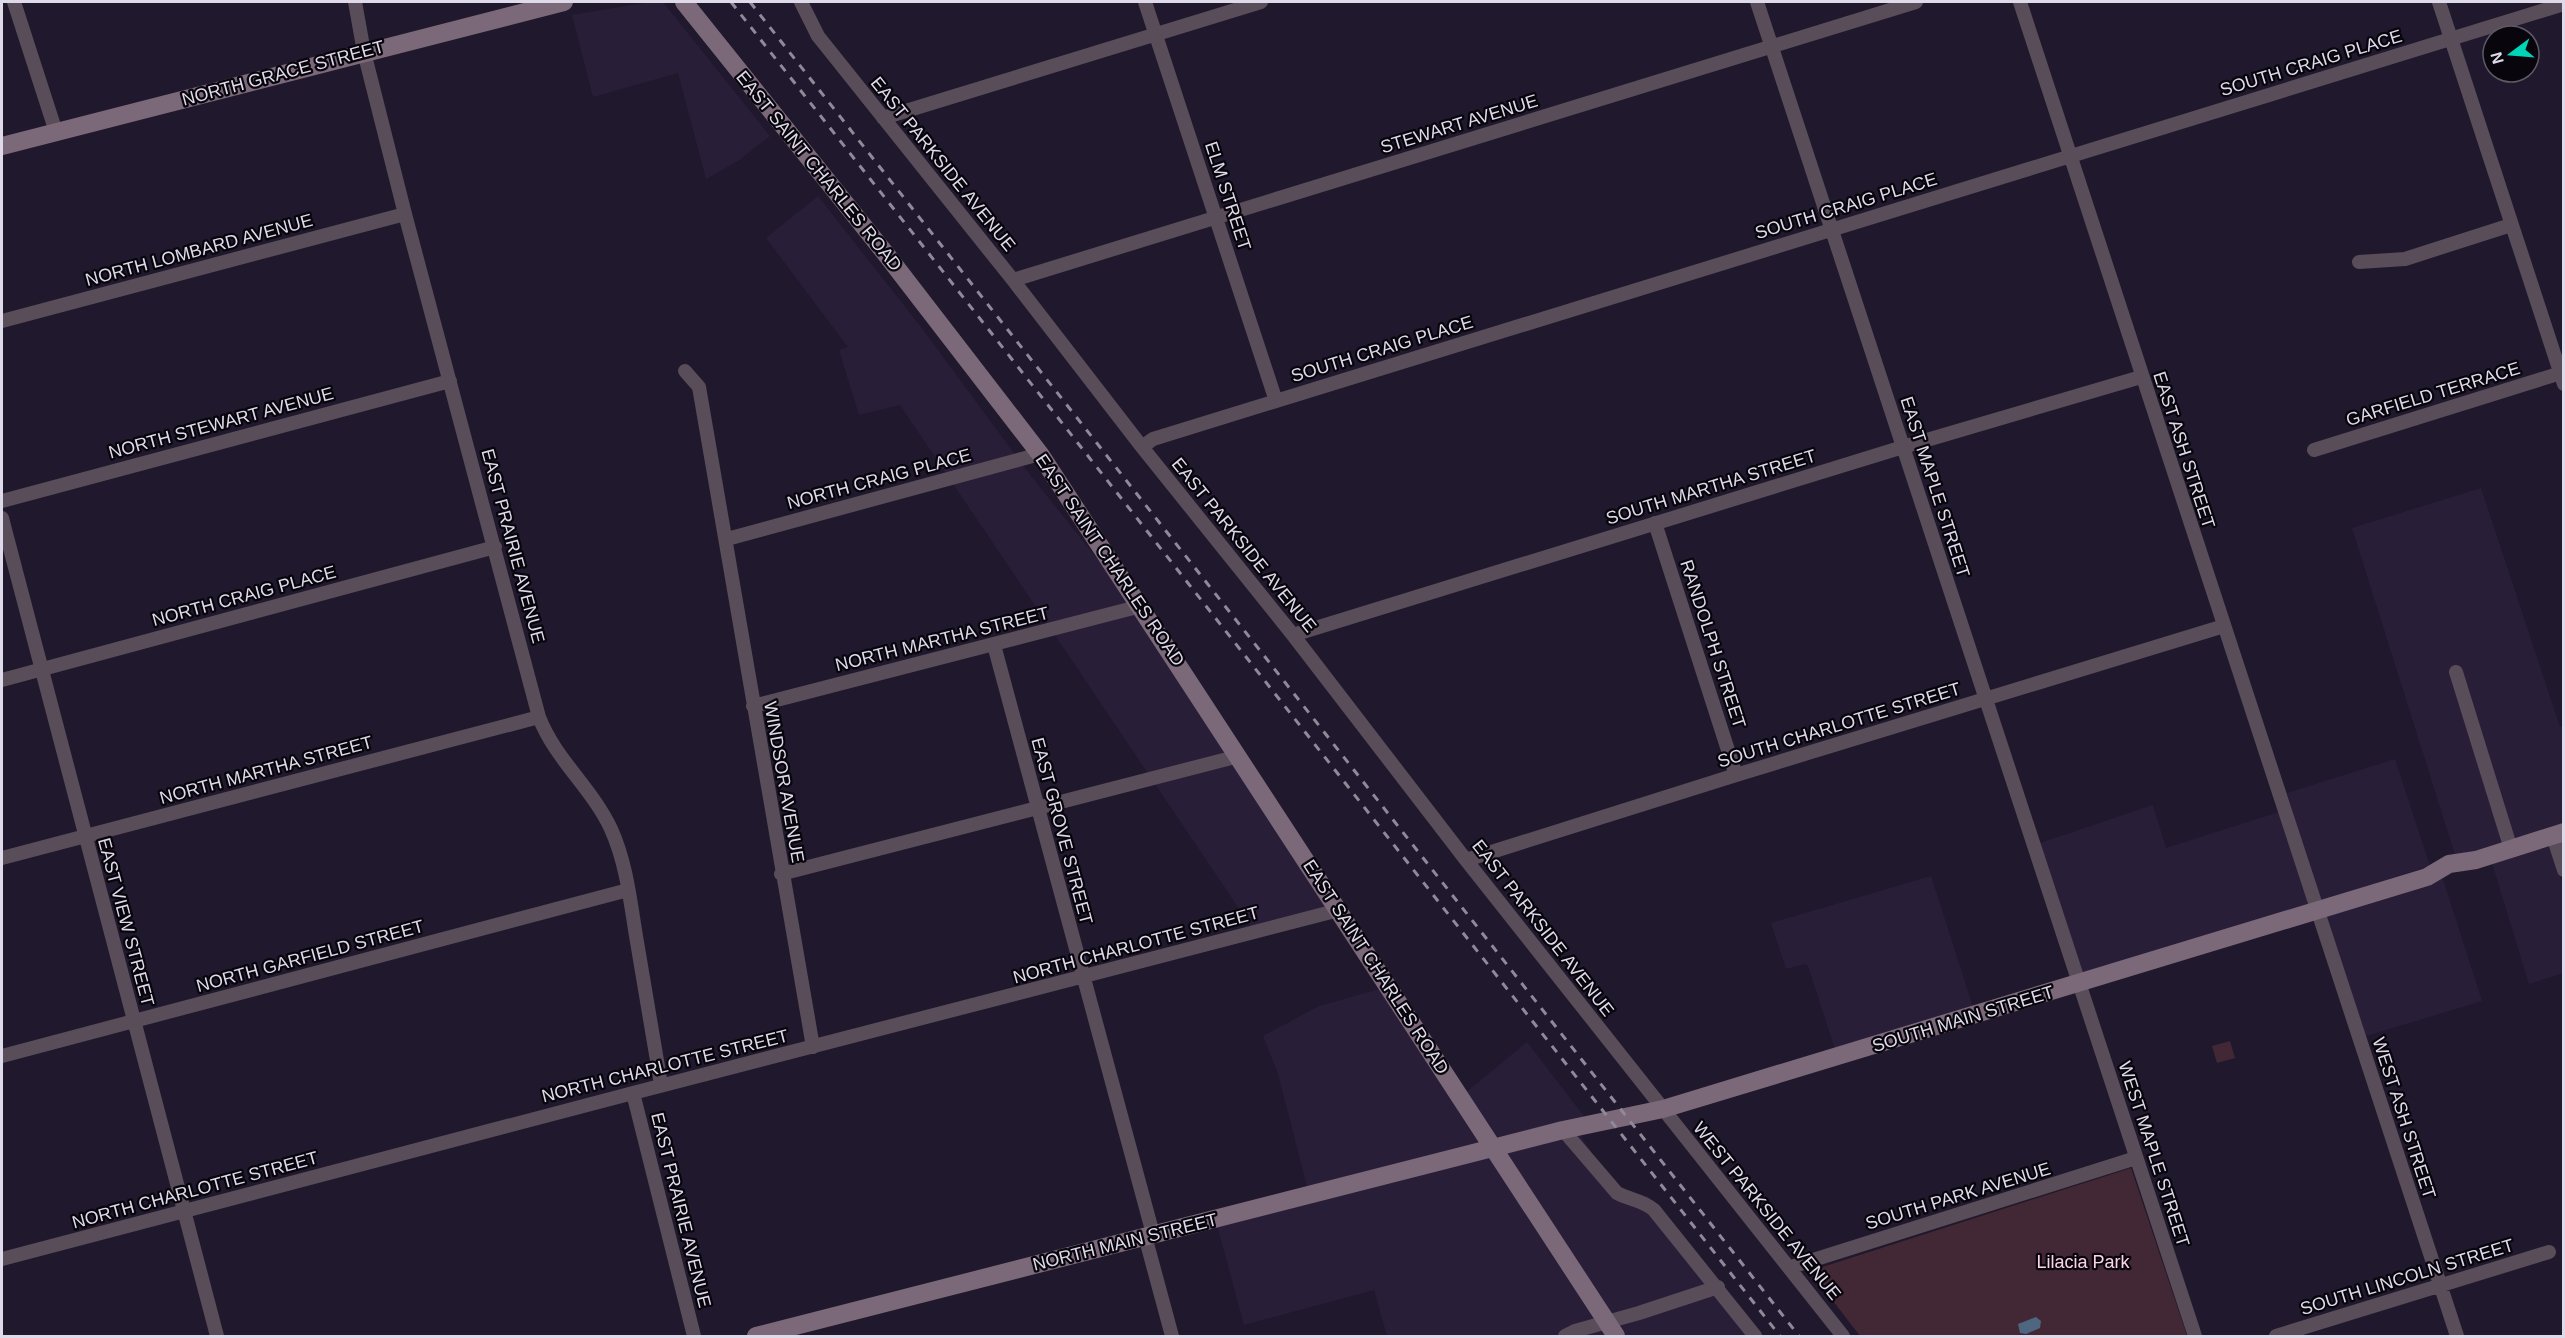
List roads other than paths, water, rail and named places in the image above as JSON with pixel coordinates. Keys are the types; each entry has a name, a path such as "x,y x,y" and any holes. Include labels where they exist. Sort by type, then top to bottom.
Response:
{"main road":[{"name":"NORTH GRACE STREET","path":"2,146 564,2"},
{"name":"EAST SAINT CHARLES ROAD","path":"684,2 883,250 1040,454 1611,1329"},
{"name":"SOUTH MAIN STREET","path":"1495,1148 1563,1130 1663,1109 2427,877 2449,864 2476,860 2558,834"},
{"name":"NORTH MAIN STREET","path":"756,1336 1495,1148"}],"street":[{"path":"14,2 56,132"},
{"name":"EAST PRAIRIE AVENUE","path":"355,2 364,52 405,214 539,717 546,734 610,827 624,863 661,1085"},
{"name":"EAST PARKSIDE AVENUE","path":"801,2 818,36 1293,635 1466,860 1663,1109"},
{"name":"ELM STREET","path":"1145,2 1276,401"},
{"path":"883,118 1261,2"},
{"name":"EAST MAPLE STREET","path":"1757,2 2079,984"},
{"name":"STEWART AVENUE","path":"1013,280 1916,2"},
{"name":"EAST ASH STREET","path":"2020,2 2317,909"},
{"path":"2439,2 2562,376"},
{"name":"SOUTH CRAIG PLACE","path":"1142,447 1153,439 2564,4"},
{"name":"NORTH LOMBARD AVENUE","path":"2,321 405,214"},
{"path":"2359,262 2405,259 2511,225"},
{"name":"WINDSOR AVENUE","path":"685,371 699,387 813,1047"},
{"name":"GARFIELD TERRACE","path":"2314,450 2562,376"},
{"name":"SOUTH MARTHA STREET","path":"1293,635 1903,447 2141,377"},
{"name":"NORTH STEWART AVENUE","path":"2,501 450,381"},
{"name":"NORTH CRAIG PLACE","path":"727,539 1040,454"},
{"name":"EAST VIEW STREET","path":"2,518 217,1336"},
{"name":"RANDOLPH STREET","path":"1655,523 1736,775"},
{"name":"NORTH CRAIG PLACE","path":"2,680 495,547"},
{"name":"NORTH MARTHA STREET","path":"753,706 1141,606"},
{"name":"SOUTH CHARLOTTE STREET","path":"1466,860 1736,775 2224,627"},
{"name":"EAST GROVE STREET","path":"994,645 1149,1235 1172,1336"},
{"path":"2456,672 2511,849"},
{"name":"NORTH MARTHA STREET","path":"2,858 539,717"},
{"path":"782,874 1239,756"},
{"path":"2558,834 2564,870"},
{"name":"NORTH GARFIELD STREET","path":"2,1056 628,890"},
{"name":"WEST ASH STREET","path":"2317,909 2457,1336"},
{"name":"NORTH CHARLOTTE STREET","path":"2,1259 661,1085 1339,910"},
{"name":"WEST MAPLE STREET","path":"2079,984 2195,1336"},
{"name":"EAST PRAIRIE AVENUE","path":"633,1093 694,1336"},
{"name":"WEST PARKSIDE AVENUE","path":"1663,1109 1844,1336"},
{"path":"1563,1130 1617,1193 1647,1204 1654,1210 1755,1336"},
{"name":"SOUTH PARK AVENUE","path":"1791,1267 2136,1158"},
{"name":"SOUTH LINCOLN STREET","path":"2276,1336 2549,1252"},
{"path":"1565,1336 1575,1331 1611,1329 1718,1287"}],"water":[{"path":"2036,1317 2041,1321 2040,1328 2026,1334 2020,1333 2018,1324"}],"railway":[{"path":"731,2 1780,1336"},
{"path":"750,2 1799,1336"}],"park label":[{"name":"Lilacia Park","path":"2083,1262"}]}
